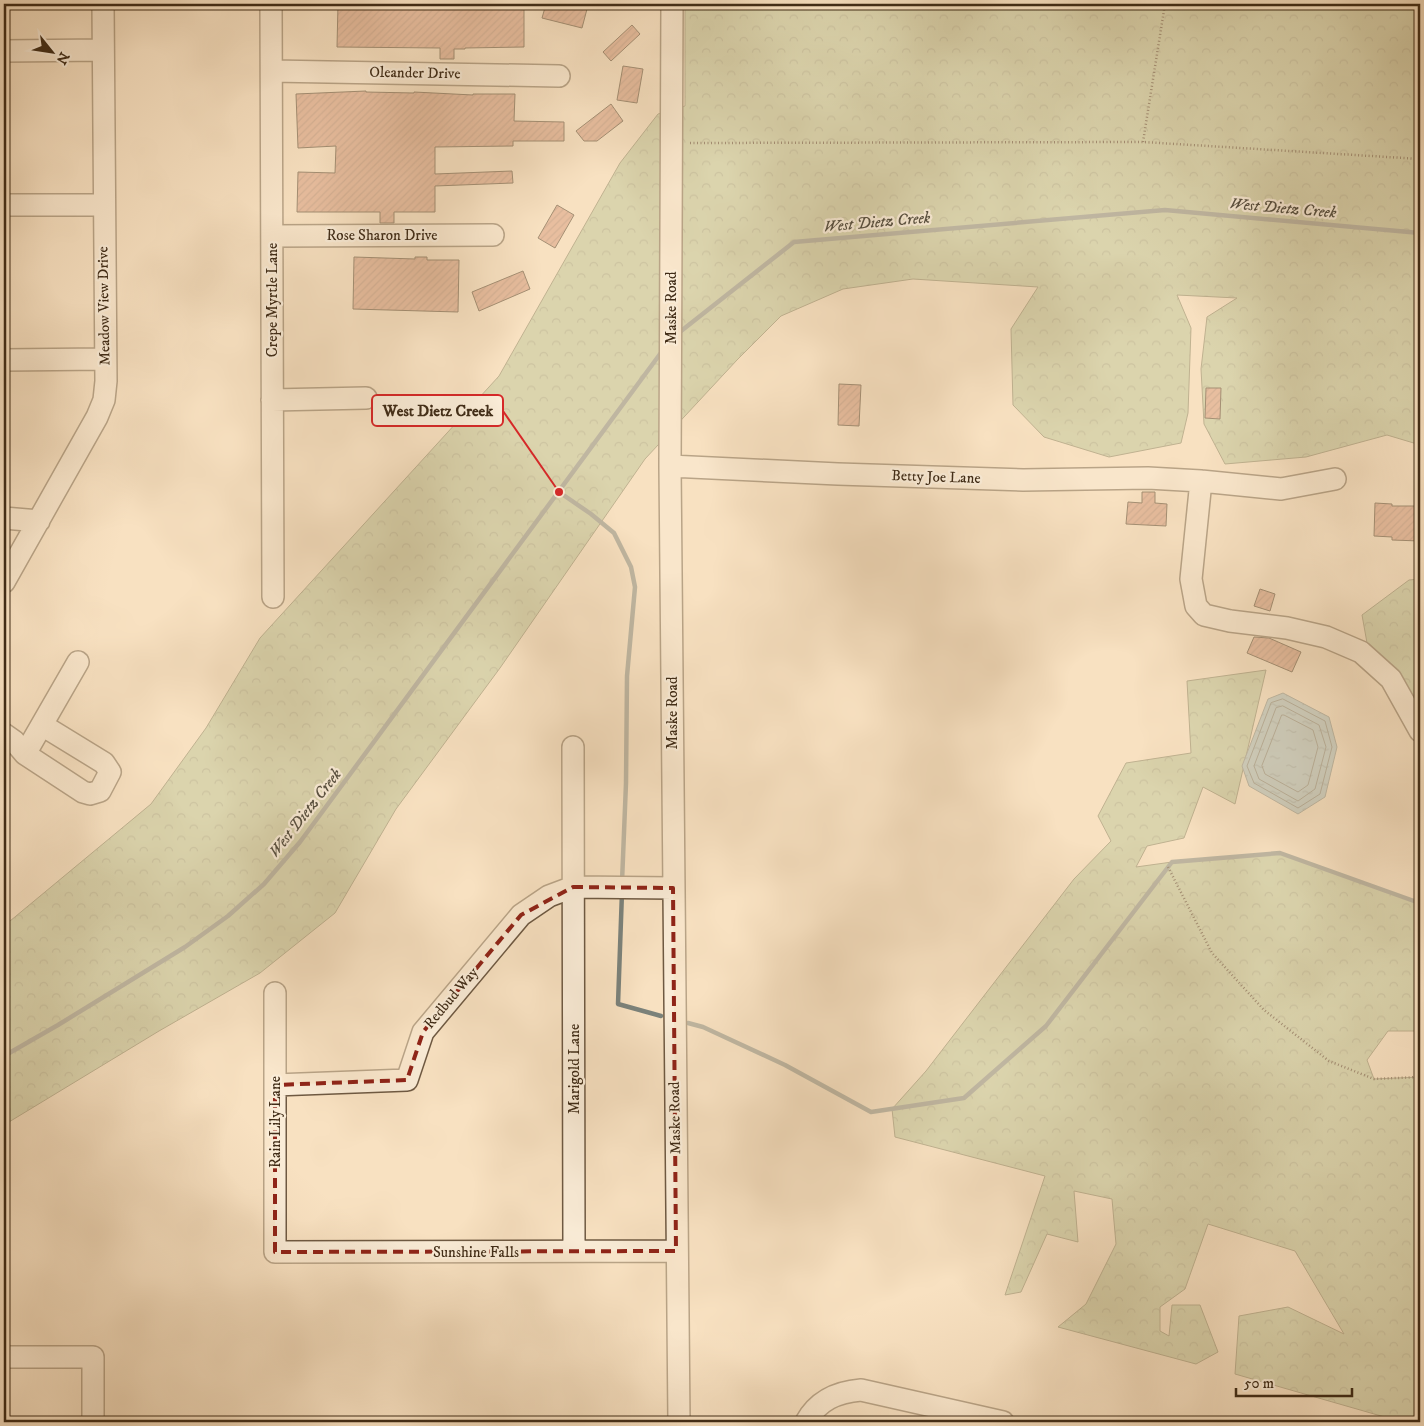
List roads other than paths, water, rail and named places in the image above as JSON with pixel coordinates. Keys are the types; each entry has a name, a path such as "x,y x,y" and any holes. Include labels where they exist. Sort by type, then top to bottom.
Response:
{"street":[{"name":"Meadow View Drive","path":"4,582 97,417 104,400 106,381 104,359 103,4"},
{"name":"Crepe Myrtle Lane","path":"271,4 273,597"},
{"name":"Maske Road","path":"672,4 670,466 679,1422"},
{"path":"4,51 103,50"},
{"name":"Oleander Drive","path":"272,71 559,76"},
{"path":"4,205 104,206"},
{"name":"Rose Sharon Drive","path":"272,236 493,235"},
{"path":"4,360 104,359"},
{"path":"272,400 366,398"},
{"name":"Betty Joe Lane","path":"670,466 1023,480 1148,478 1281,489 1335,479"},
{"path":"1201,481 1191,580 1196,606 1204,615 1230,621 1287,628 1326,636 1361,652 1391,678 1420,731"},
{"path":"4,518 39,521"},
{"path":"25,754 78,662"},
{"path":"4,734 14,740 25,754 83,792 90,794 100,791 110,772 104,763 42,724"},
{"name":"Marigold Lane","path":"574,747 574,1251"},
{"path":"4,750 9,753 25,754"},
{"path":"573,887 673,888"},
{"name":"Redbud Way","path":"275,1084 407,1080 422,1032 521,915 549,896 573,887"},
{"name":"Rain Lily Lane","path":"275,993 275,1252"},
{"name":"Sunshine Falls","path":"275,1252 676,1251"},
{"path":"4,1357 93,1357 93,1422"},
{"path":"806,1422 821,1403 831,1396 845,1391 861,1390 995,1421"}],"water":[{"path":"1283,693 1329,717 1337,747 1325,797 1298,814 1249,786 1242,766 1268,699"}],"waterway":[{"name":"West Dietz Creek","path":"676,335 794,242 1165,210 1420,233"},
{"name":"West Dietz Creek","path":"4,1056 185,947 228,916 264,884 300,842 663,350"},
{"path":"559,492 614,533 631,567 635,587 627,676 626,783 622,882"},
{"path":"688,1023 703,1027 785,1065 871,1112 964,1098 1046,1026 1172,862 1280,853 1420,902"},
{"path":"622,892 618,1004 661,1016"}],"place":[{"name":"West Dietz Creek","path":"559,492"}]}
